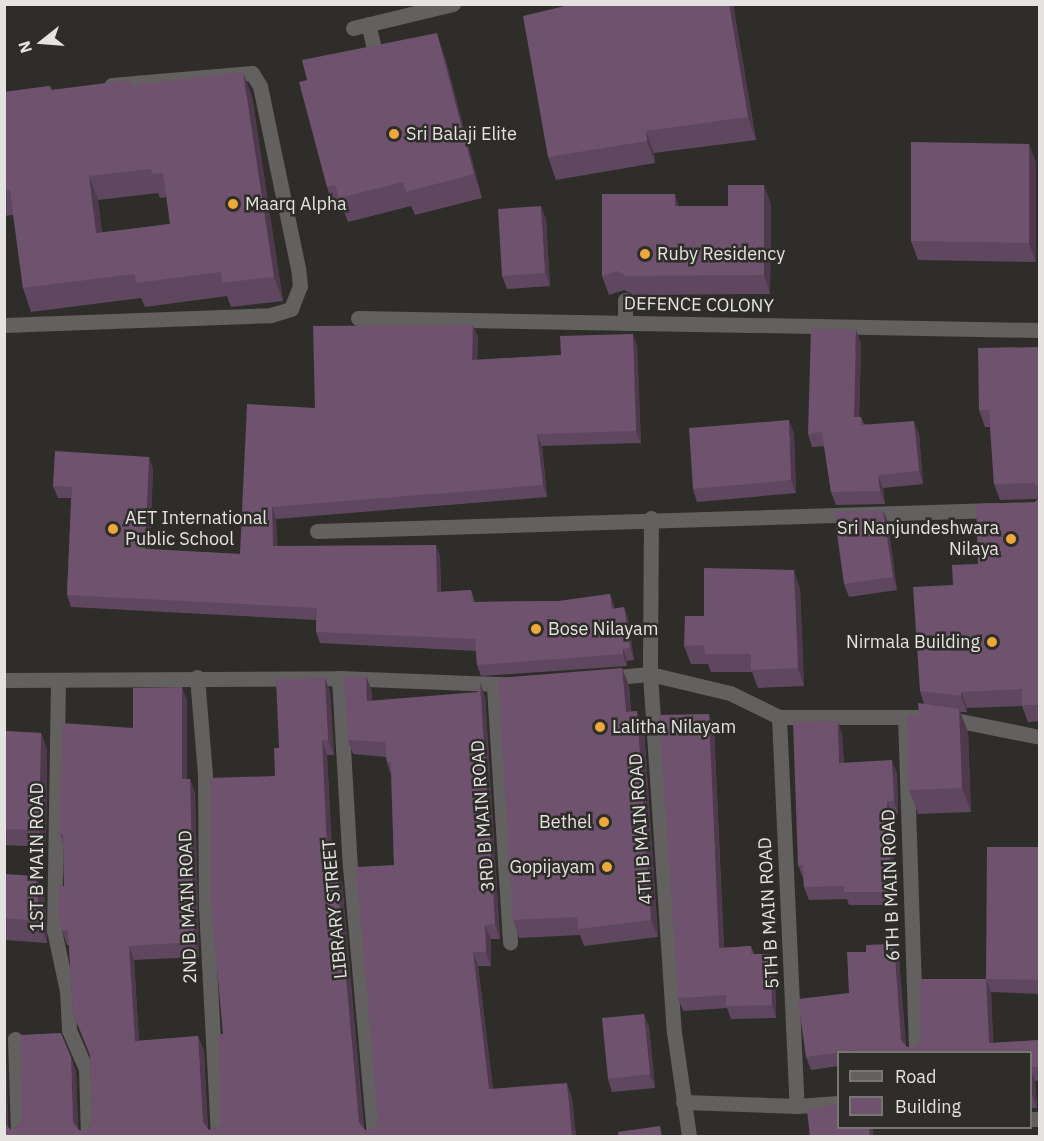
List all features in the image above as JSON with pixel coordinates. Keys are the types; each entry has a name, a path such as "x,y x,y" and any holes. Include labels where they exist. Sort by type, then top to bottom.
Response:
{"street":[{"path":"376,55 360,26 453,4"},
{"path":"4,325 271,315 291,309 300,286 298,268 260,86 252,73 99,86"},
{"path":"625,300 625,323"},
{"name":"DEFENCE COLONY","path":"358,318 1040,330"},
{"path":"317,531 651,518 1017,509"},
{"name":"4TH B MAIN ROAD","path":"651,518 650,674 674,1032 689,1137"},
{"path":"583,680 650,674 730,693 779,717 940,717 1040,737"},
{"path":"4,680 58,681 197,677 339,678 494,687 538,683"},
{"name":"2ND B MAIN ROAD","path":"197,677 205,776 206,907 218,1137"},
{"name":"LIBRARY STREET","path":"339,678 350,866 374,1137"},
{"name":"1ST B MAIN ROAD","path":"58,681 54,930 67,992 64,1032 86,1069 88,1137"},
{"name":"3RD B MAIN ROAD","path":"494,687 510,943"},
{"name":"5TH B MAIN ROAD","path":"779,717 797,1106"},
{"name":"6TH B MAIN ROAD","path":"905,717 916,1051"},
{"path":"18,1137 10,1038 36,1039"},
{"path":"683,1102 797,1106 837,1103"}],"building":[{"path":"569,4 729,4 748,117 646,131 647,141 548,157 523,16"},
{"name":"Sri Balaji Elite","path":"437,33 474,174 406,192 403,182 339,198 335,185 327,187 299,82 307,80 302,60"},
{"name":"Maarq Alpha","path":"243,72 274,277 222,283 221,272 136,283 135,274 23,288 10,190 4,191 4,92 50,86 51,90 130,80 131,85","holes":["151,169 152,174 163,173 170,224 96,233 89,176"]},
{"path":"911,142 1029,144 1029,243 911,241"},
{"path":"728,185 764,185 764,275 626,276 617,271 602,276 602,194 675,194 675,206 728,206"},
{"path":"541,206 545,273 502,276 498,209"},
{"path":"473,325 472,360 561,355 560,336 633,334 636,431 537,434 543,485 272,507 273,546 436,545 437,592 471,590 472,602 559,601 610,594 612,609 624,607 630,648 623,649 623,654 477,665 475,639 316,632 317,608 67,595 72,487 53,486 55,451 149,457 145,549 240,554 247,404 315,408 313,326"},
{"path":"811,328 856,330 854,417 861,417 861,425 914,421 919,471 878,475 880,491 831,492 822,432 808,434"},
{"path":"1040,347 1040,488 1034,483 994,484 989,410 979,410 978,348"},
{"path":"789,420 791,480 693,489 689,428"},
{"path":"1040,497 1040,705 1022,705 1022,689 961,692 961,696 920,691 913,587 953,585 952,565 978,564 976,504 1035,502"},
{"path":"883,510 893,577 844,584 834,512"},
{"path":"704,568 794,570 798,668 751,670 751,654 705,654 704,645 684,646 685,616 704,616"},
{"path":"622,668 626,712 637,711 651,920 578,929 577,917 513,920 498,678"},
{"path":"366,676 367,701 478,692 480,682 495,924 485,925 486,952 473,952 489,1089 567,1083 572,1137 4,1137 4,1123 12,1131 22,1121 20,1035 61,1033 71,1057 73,1122 79,1130 87,1130 92,1121 90,1054 73,1013 68,931 62,930 58,914 59,885 64,886 63,834 60,834 62,723 133,728 133,688 182,687 182,779 190,779 194,942 129,946 135,1041 198,1036 203,1122 209,1130 221,1126 218,1034 223,1034 210,892 210,778 275,776 274,748 279,748 276,679 325,678 328,740 322,740 328,869 336,868 359,1122 365,1130 375,1129 378,1121 356,867 394,865 391,762 387,762 385,742 348,740 344,677"},
{"path":"918,703 959,709 962,788 909,790 907,715 919,715"},
{"path":"709,714 719,948 751,946 751,954 770,954 772,1005 726,1006 726,995 678,998 659,715"},
{"path":"838,721 839,763 892,760 894,801 887,801 892,892 844,892 844,886 804,887 803,865 798,865 793,722"},
{"path":"4,731 41,733 39,830 4,829"},
{"path":"987,847 1040,847 1040,980 986,979"},
{"path":"4,874 36,876 39,921 4,918"},
{"path":"894,944 901,1040 907,1047 917,1047 921,1038 919,979 986,979 989,1043 1040,1040 1040,1067 1032,1067 1032,1051 856,1050 806,1057 798,999 849,993 847,952 866,952 866,945"},
{"path":"644,1014 650,1074 608,1079 602,1018"},
{"path":"837,1104 837,1129 869,1129 870,1137 810,1137 807,1110"},
{"path":"660,1126 662,1137 619,1137 618,1132"}],"place":[{"name":"Sri Balaji Elite","path":"394,134"},
{"name":"Maarq Alpha","path":"233,204"},
{"name":"Ruby Residency","path":"645,254"},
{"name":"AET International Public School","path":"113,529"},
{"name":"Sri Nanjundeshwara Nilaya","path":"1011,539"},
{"name":"Bose Nilayam","path":"536,629"},
{"name":"Nirmala Building","path":"992,642"},
{"name":"Lalitha Nilayam","path":"600,727"},
{"name":"Bethel","path":"604,822"},
{"name":"Gopijayam","path":"607,867"}]}
